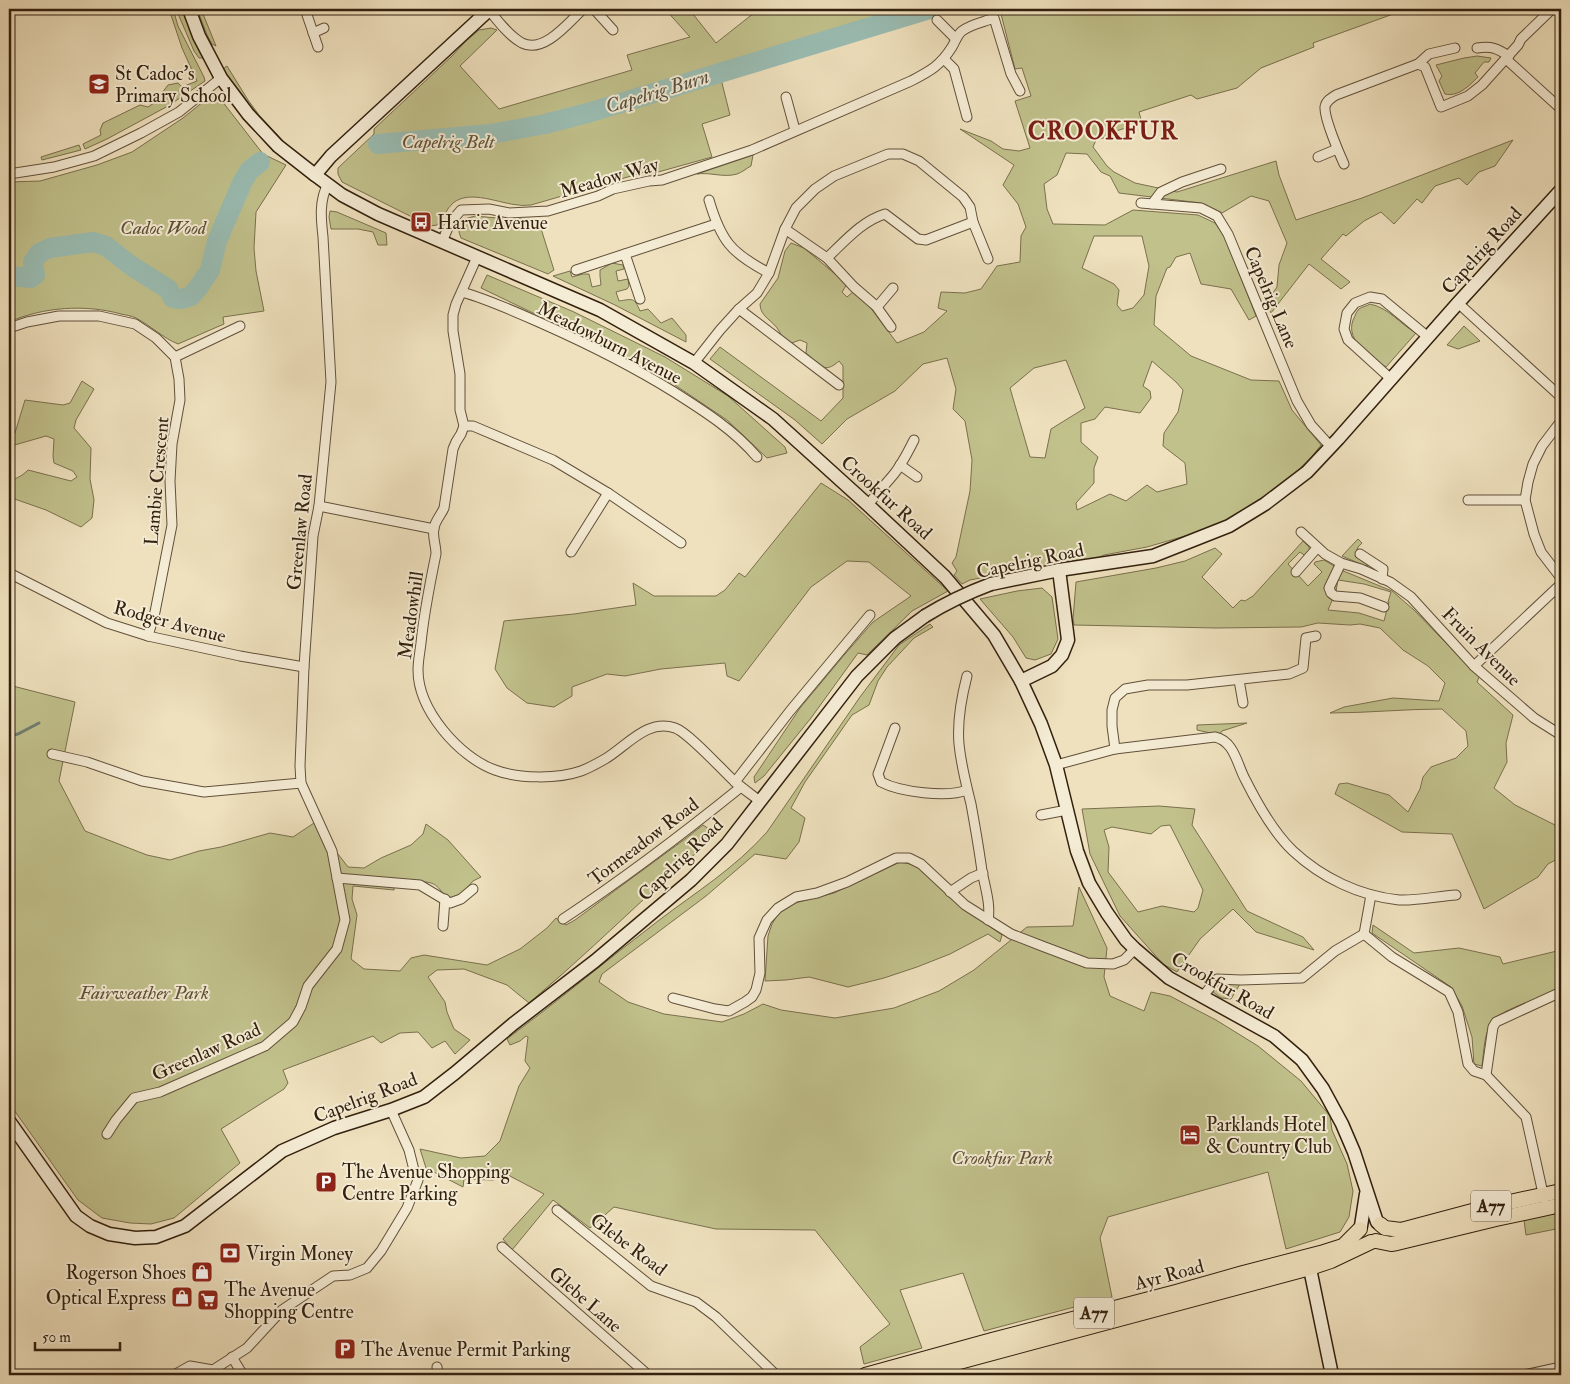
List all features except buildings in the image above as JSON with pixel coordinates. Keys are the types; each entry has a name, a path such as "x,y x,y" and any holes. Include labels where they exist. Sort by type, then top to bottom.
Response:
{"main road":[{"name":"A77","path":"1373,1242 1397,1244 1457,1228 1545,1201 1561,1191"},
{"name":"A77","path":"1378,1223 1385,1228 1401,1230 1461,1214 1545,1201 1561,1205"},
{"path":"1368,1220 1378,1223 1382,1231 1381,1237 1373,1242 1362,1239 1360,1235 1361,1227 1368,1220"},
{"name":"Ayr Road","path":"911,1375 1309,1263 1343,1246 1361,1227"},
{"name":"Ayr Road","path":"865,1375 1176,1292 1243,1272 1332,1261 1373,1242"}],"street":[{"name":"Crookfur Road","path":"189,9 221,78 248,114 278,146 315,175 342,195 371,210 600,310 694,363 773,419 929,561 994,635 1021,681 1041,724 1056,764 1077,851 1089,883 1107,913 1135,949 1169,978 1274,1036 1302,1060 1323,1089 1342,1124 1354,1152 1378,1223"},
{"path":"305,9 318,47"},
{"path":"315,175 331,156 490,10 508,32 523,44 534,46 547,42 583,9"},
{"path":"594,9 613,30"},
{"path":"1418,64 1425,67 1441,106 1468,96 1482,85 1508,58 1521,39 1552,9"},
{"name":"Meadow Way","path":"442,242 450,223 462,210 489,209 509,213 548,211 598,196 612,189 662,180 752,150 933,70 944,59 960,32 968,26 994,18 1011,74 1020,91"},
{"path":"938,20 956,39"},
{"path":"313,33 324,28"},
{"path":"1477,48 1489,46 1496,48 1561,109"},
{"path":"1344,164 1337,149 1325,106 1328,100 1336,95 1418,64 1429,54 1455,48"},
{"path":"944,59 954,69 966,117"},
{"path":"9,174 54,167 94,156 178,112 221,78"},
{"path":"786,97 795,130"},
{"path":"1318,157 1337,149"},
{"path":"694,363 720,330 757,293 769,273 785,229 796,208 815,188 834,176 888,154 903,154 919,161 964,197 970,207 973,222 988,259"},
{"path":"1152,204 1161,192 1182,182 1221,169"},
{"name":"Greenlaw Road","path":"107,1134 134,1098 169,1088 265,1046 293,1022 301,1007 308,986 337,948 345,920 332,851 301,783 300,766 304,667 313,536 331,382 321,216 323,198 328,184"},
{"name":"Capelrig Road","path":"9,1121 76,1216 90,1226 109,1234 136,1238 156,1237 185,1226 282,1151 334,1128 392,1110 424,1097 513,1024 595,961 691,880 727,844 857,676 894,638 925,616 966,593 991,584 1059,570 1153,556 1229,526 1265,504 1307,472 1331,447 1561,190"},
{"path":"709,200 716,224 724,238 747,261 769,273"},
{"name":"Capelrig Lane","path":"1142,203 1202,208 1217,216 1228,234 1297,401 1311,425 1331,447"},
{"path":"827,258 858,229 877,216 885,214 918,239 926,240 973,222"},
{"path":"576,270 716,224"},
{"path":"785,229 827,258 854,287 877,307 891,327"},
{"path":"625,254 640,298"},
{"path":"477,257 453,315 453,330 460,374 460,410 464,426 473,426 553,460 608,493 681,543"},
{"path":"877,307 893,288"},
{"name":"Meadowburn Avenue","path":"462,292 485,299 576,338 642,372 704,410 744,443 757,457"},
{"path":"1391,379 1348,340 1344,333 1347,313 1355,303 1370,297 1382,299 1428,337"},
{"path":"1458,303 1561,397"},
{"path":"739,309 839,385"},
{"path":"9,328 27,322 59,316 99,316 135,324 156,338 175,357 240,326"},
{"name":"Lambie Crescent","path":"148,636 155,612 172,525 170,481 172,444 180,400 175,357"},
{"path":"1561,421 1542,446 1533,464 1525,500 1541,552 1561,578"},
{"name":"Meadowhill","path":"464,426 454,449 444,508 434,528 436,554 424,615 418,671 422,691 430,711 445,734 476,760 496,770 519,775 541,776 582,770 605,759 648,729 660,726 675,728 761,802"},
{"path":"868,505 900,465 914,440"},
{"path":"900,465 917,477"},
{"path":"571,552 608,493"},
{"path":"1468,500 1525,500"},
{"path":"318,506 434,528"},
{"name":"Fruin Avenue","path":"1301,532 1317,548 1341,562 1390,582 1411,597 1474,666 1534,718 1561,735"},
{"path":"1296,572 1317,548"},
{"name":"Fruin Avenue","path":"1360,554 1383,569 1382,579"},
{"path":"1341,562 1329,588 1331,593 1335,596 1360,598 1384,607"},
{"path":"1021,681 1052,666 1062,655 1068,640 1059,570"},
{"name":"Rodger Avenue","path":"9,573 107,623 148,636 240,656 304,667"},
{"path":"1474,666 1561,584"},
{"name":"Tormeadow Road","path":"563,919 690,828 738,784 790,711 870,615"},
{"path":"1115,749 1112,710 1115,698 1125,689 1148,685 1187,685 1289,674 1304,668 1306,638 1316,636"},
{"path":"967,676 959,718 959,743 962,771 978,840 989,915 988,920"},
{"path":"1239,680 1243,703"},
{"path":"895,728 878,774 881,782 891,787 943,794 958,794 967,790"},
{"path":"1056,764 1115,749 1215,738 1222,739 1229,744 1245,780 1274,830 1292,850 1315,869 1336,881 1371,895 1400,900 1456,894"},
{"path":"52,754 88,762 142,781 204,792 301,783"},
{"path":"1041,815 1067,810"},
{"path":"672,998 729,1011 745,1002 752,997 756,990 760,973 759,938 767,920 778,908 796,897 817,893 847,882 896,858 909,858 921,864 964,905 1011,934 1088,963 1113,964 1124,960 1135,949"},
{"path":"950,892 971,878 983,873"},
{"path":"337,878 420,885 450,903 461,899 473,888"},
{"path":"1203,996 1217,979 1302,978 1335,951 1364,934 1371,895"},
{"path":"443,926 446,899"},
{"path":"1364,934 1392,957 1449,992 1458,1012 1468,1064 1474,1071 1486,1075 1526,1117 1545,1201"},
{"path":"1486,1075 1493,1027 1496,1022 1561,992"},
{"path":"174,1375 190,1366 213,1370 247,1348 282,1310 333,1276 350,1275 366,1268 382,1251 407,1208 418,1180 409,1150 392,1110"},
{"name":"Crookfur Road","path":"1361,1227 1366,1192"},
{"name":"Glebe Road","path":"557,1210 652,1286 696,1302 716,1318 776,1375"},
{"name":"Glebe Lane","path":"502,1247 648,1375"},
{"path":"1309,1263 1332,1375"},
{"path":"232,1358 243,1375"},
{"path":"1524,1375 1561,1367"}],"green space":[{"path":"169,9 173,9 178,26 205,81 168,106 85,149 83,144 101,135 100,130 103,123 140,105 148,107 163,97 162,93 168,85 178,83 182,87 197,81 182,48"},
{"path":"176,9 183,9 204,58 199,58 194,51"},
{"path":"197,9 201,9 216,46 212,44 207,35"},
{"name":"Capelrig Belt","path":"665,9 689,9 716,43 759,9 962,9 910,17 878,30 766,62 721,79 730,115 702,124 712,157 651,174 645,172 531,205 511,204 485,198 468,197 453,203 437,225 430,226 342,182 338,174 338,168 374,134 374,129 479,30 491,28 497,30 460,66 499,109 632,70 627,55 690,37"},
{"path":"995,9 1407,9 1313,43 1314,47 1261,68 1237,88 1197,99 1191,95 1139,112 1142,123 1116,131 1107,137 1096,140 1093,147 1107,166 1135,183 1177,192 1276,161 1279,175 1296,220 1362,198 1513,140 1495,166 1479,172 1467,185 1459,178 1435,186 1422,203 1417,199 1394,224 1381,212 1364,221 1346,236 1343,234 1321,259 1350,282 1341,289 1309,264 1271,313 1266,303 1277,287 1279,265 1287,243 1269,201 1251,196 1222,213 1201,203 1119,193 1110,176 1101,172 1087,154 1066,153 1057,175 1044,184 1047,209 1053,224 1105,225 1133,210 1198,215 1215,223 1225,237 1256,316 1249,320 1231,289 1201,284 1190,253 1176,257 1170,267 1167,268 1156,296 1154,325 1191,356 1251,380 1279,381 1292,410 1321,445 1309,460 1275,491 1237,516 1192,534 1147,547 1104,555 1088,562 1000,574 970,580 962,584 954,575 957,571 952,563 956,557 970,491 972,460 965,421 953,409 956,389 947,358 923,364 895,391 847,419 822,444 795,420 710,359 720,347 821,421 843,398 843,366 839,361 825,368 806,353 807,343 800,340 789,344 764,315 760,304 778,278 785,251 791,243 804,248 847,284 842,292 847,297 853,292 864,299 897,343 924,332 947,311 938,308 941,292 965,293 981,289 997,266 1020,262 1021,236 1026,227 1018,204 1003,185 1014,165 960,129 991,141 1003,149 1019,151 1030,148 1015,101 1031,96 1022,68 1015,69 1001,14","holes":["1094,236 1142,236 1149,266 1144,295 1133,308 1122,311 1117,305 1119,290 1114,284 1082,268","1066,360 1085,408 1051,429 1045,458 1030,457 1010,388 1034,368","1152,361 1183,390 1178,412 1164,433 1163,446 1185,463 1187,484 1157,492 1147,485 1126,501 1110,494 1077,510 1076,503 1094,483 1094,468 1098,457 1081,442 1081,423 1095,419 1105,407 1140,413 1151,398 1150,391 1143,386"]},
{"path":"1477,56 1491,58 1489,62 1484,62 1475,73 1478,77 1459,92 1445,94 1439,81 1442,76 1436,65"},
{"path":"227,66 259,115 283,141 241,96 223,69"},
{"name":"Cadoc Wood","path":"215,92 263,154 286,165 256,212 254,248 256,271 264,311 223,317 224,324 178,344 134,317 93,309 50,310 9,322 9,182 40,181 97,165 132,152 183,118"},
{"path":"79,145 81,150 42,160 41,157"},
{"path":"753,155 751,166 740,173 727,175 697,174"},
{"path":"330,211 337,212 386,233 387,245 378,245 373,232 358,229 331,229"},
{"path":"475,216 538,219 554,270 548,274 461,238 459,232 461,220"},
{"path":"612,263 623,265 624,269 616,271 618,281 628,279 629,286 627,289 616,292 619,301 634,301 640,311 648,309 661,323 672,318 686,335 686,342 615,305 553,276 570,271 572,277 589,274 592,287 601,285 600,270"},
{"path":"487,275 574,312 665,357 728,396 785,447 787,453 767,458 727,420 666,379 481,288"},
{"path":"1370,304 1383,309 1416,333 1386,367 1359,346 1352,332 1352,324 1357,312 1360,308"},
{"path":"1464,326 1480,341 1458,349 1447,345"},
{"path":"82,381 94,389 76,420 74,428 91,448 90,479 94,500 92,518 81,527 46,510 9,497 9,490 14,479 28,470 71,481 77,477 73,471 54,463 54,439 46,436 11,446 25,400 63,405 70,403"},
{"path":"821,483 848,500 948,591 912,611 867,655 858,653 811,718 764,776 755,783 754,777 800,708 845,654 873,622 911,596 869,562 847,561 811,587 739,681 727,676 725,663 661,669 625,676 607,674 572,687 572,696 554,707 527,703 507,688 495,669 504,621 636,605 633,583 654,596 716,596 725,590 739,573 745,577"},
{"path":"1358,539 1362,543 1358,547 1355,556 1368,565 1365,566 1342,556"},
{"path":"1303,541 1309,547 1310,554 1307,557 1300,552 1288,564 1308,586 1322,572 1314,564 1315,562 1324,560 1341,570 1392,591 1414,610 1479,677 1477,682 1513,715 1506,743 1507,762 1494,788 1515,805 1561,828 1561,857 1548,864 1538,877 1484,909 1452,834 1402,832 1335,794 1339,784 1347,783 1389,795 1408,812 1420,789 1423,777 1431,767 1456,758 1468,746 1466,731 1442,709 1330,713 1344,707 1393,698 1439,701 1445,683 1428,666 1403,650 1380,628 1360,624 1318,623 1301,627 1216,628 1074,625 1073,619 1076,582 1185,561 1215,548 1222,554 1202,577 1233,608 1241,600 1245,601 1253,596","holes":["1338,580 1364,584 1391,592 1384,621 1359,613 1328,610 1336,591"]},
{"path":"1042,588 1052,597 1058,639 1051,654 1035,660 1026,658 1013,637 980,599"},
{"name":"Crookfur Park","path":"930,624 933,627 914,638 887,667 878,681 869,705 852,715 805,782 791,808 805,818 799,842 786,859 755,854 706,896 602,974 599,982 628,1002 664,1014 722,1022 744,1014 763,1004 781,1010 835,1018 894,1008 939,991 974,970 1027,927 1073,926 1079,887 1107,948 1104,977 1110,996 1144,1011 1151,992 1170,996 1216,1020 1258,1046 1301,1081 1330,1116 1332,1130 1347,1164 1353,1191 1349,1217 1340,1232 1286,1249 1268,1172 1108,1217 1100,1238 1112,1297 984,1331 963,1273 900,1290 922,1348 864,1364 860,1347 890,1324 815,1230 716,1229 614,1207 590,1228 553,1200 512,1250 503,1239 544,1194 508,1175 493,1180 464,1179 463,1187 426,1168 420,1149 461,1158 485,1156 500,1141 519,1086 530,1068 525,1061 528,1037 526,1036 510,1045 507,1039 658,921 714,880 754,845 767,832 860,697 899,645"},
{"name":"Fairweather Park","path":"9,685 75,702 59,781 85,831 147,855 170,860 270,833 293,837 314,823 348,867 364,868 381,858 411,845 423,834 426,824 448,840 481,877 473,881 460,896 449,897 431,883 408,880 395,881 394,890 353,886 352,899 357,915 351,959 364,969 400,971 411,958 424,955 487,965 520,949 547,928 556,918 566,925 575,920 703,825 715,833 695,854 529,1003 507,985 464,969 437,970 428,977 445,1002 454,1029 470,1040 455,1054 445,1041 432,1048 418,1032 400,1033 381,1043 373,1036 283,1070 288,1083 284,1089 221,1129 240,1163 174,1218 151,1224 130,1223 102,1218 78,1200 9,1103"},
{"path":"1247,723 1222,731 1219,735 1197,730 1197,725"},
{"path":"1159,806 1195,809 1192,825 1247,911 1303,937 1314,950 1256,932 1233,909 1200,939 1177,972 1163,964 1120,916 1090,854 1082,809","holes":["1170,825 1203,890 1198,908 1194,912 1162,906 1138,912 1108,872 1109,847 1104,830 1112,827 1151,834 1161,826"]},
{"path":"900,862 915,865 959,905 1002,935 1000,942 988,934 950,954 917,967 848,987 809,977 765,981 768,936 772,924 781,909 795,903 834,893"},
{"path":"1373,925 1414,953 1459,948 1500,957 1503,964 1561,950 1561,989 1497,1016 1490,1025 1486,1036 1482,1066 1474,1064 1472,1037 1462,1006 1451,987 1372,933"},
{"path":"1220,983 1240,984 1231,999 1221,998 1213,992"},
{"path":"1561,1212 1561,1228 1526,1235 1524,1220"}],"waterway":[{"name":"Capelrig Burn","path":"378,144 491,134 545,124 591,112 930,9"},
{"name":"Capelrig Burn","path":"9,276 31,278 35,275 33,262 39,253 50,248 93,242 106,246 130,265 168,289 173,298 182,299 191,296 210,270 217,241 242,183 249,171 260,162"},
{"path":"9,736 18,734 39,723"}],"place":[{"name":"St Cadoc's Primary School","path":"99,84"},
{"name":"Harvie Avenue","path":"421,222"},
{"name":"Parklands Hotel & Country Club","path":"1190,1135"},
{"name":"The Avenue Shopping Centre Parking","path":"326,1182"},
{"name":"Virgin Money","path":"230,1253"},
{"name":"Rogerson Shoes","path":"202,1272"},
{"name":"Optical Express","path":"182,1297"},
{"name":"The Avenue Shopping Centre","path":"208,1300"},
{"name":"The Avenue Permit Parking","path":"345,1349"}],"district":[{"name":"CROOKFUR","path":"1103,131"}]}
